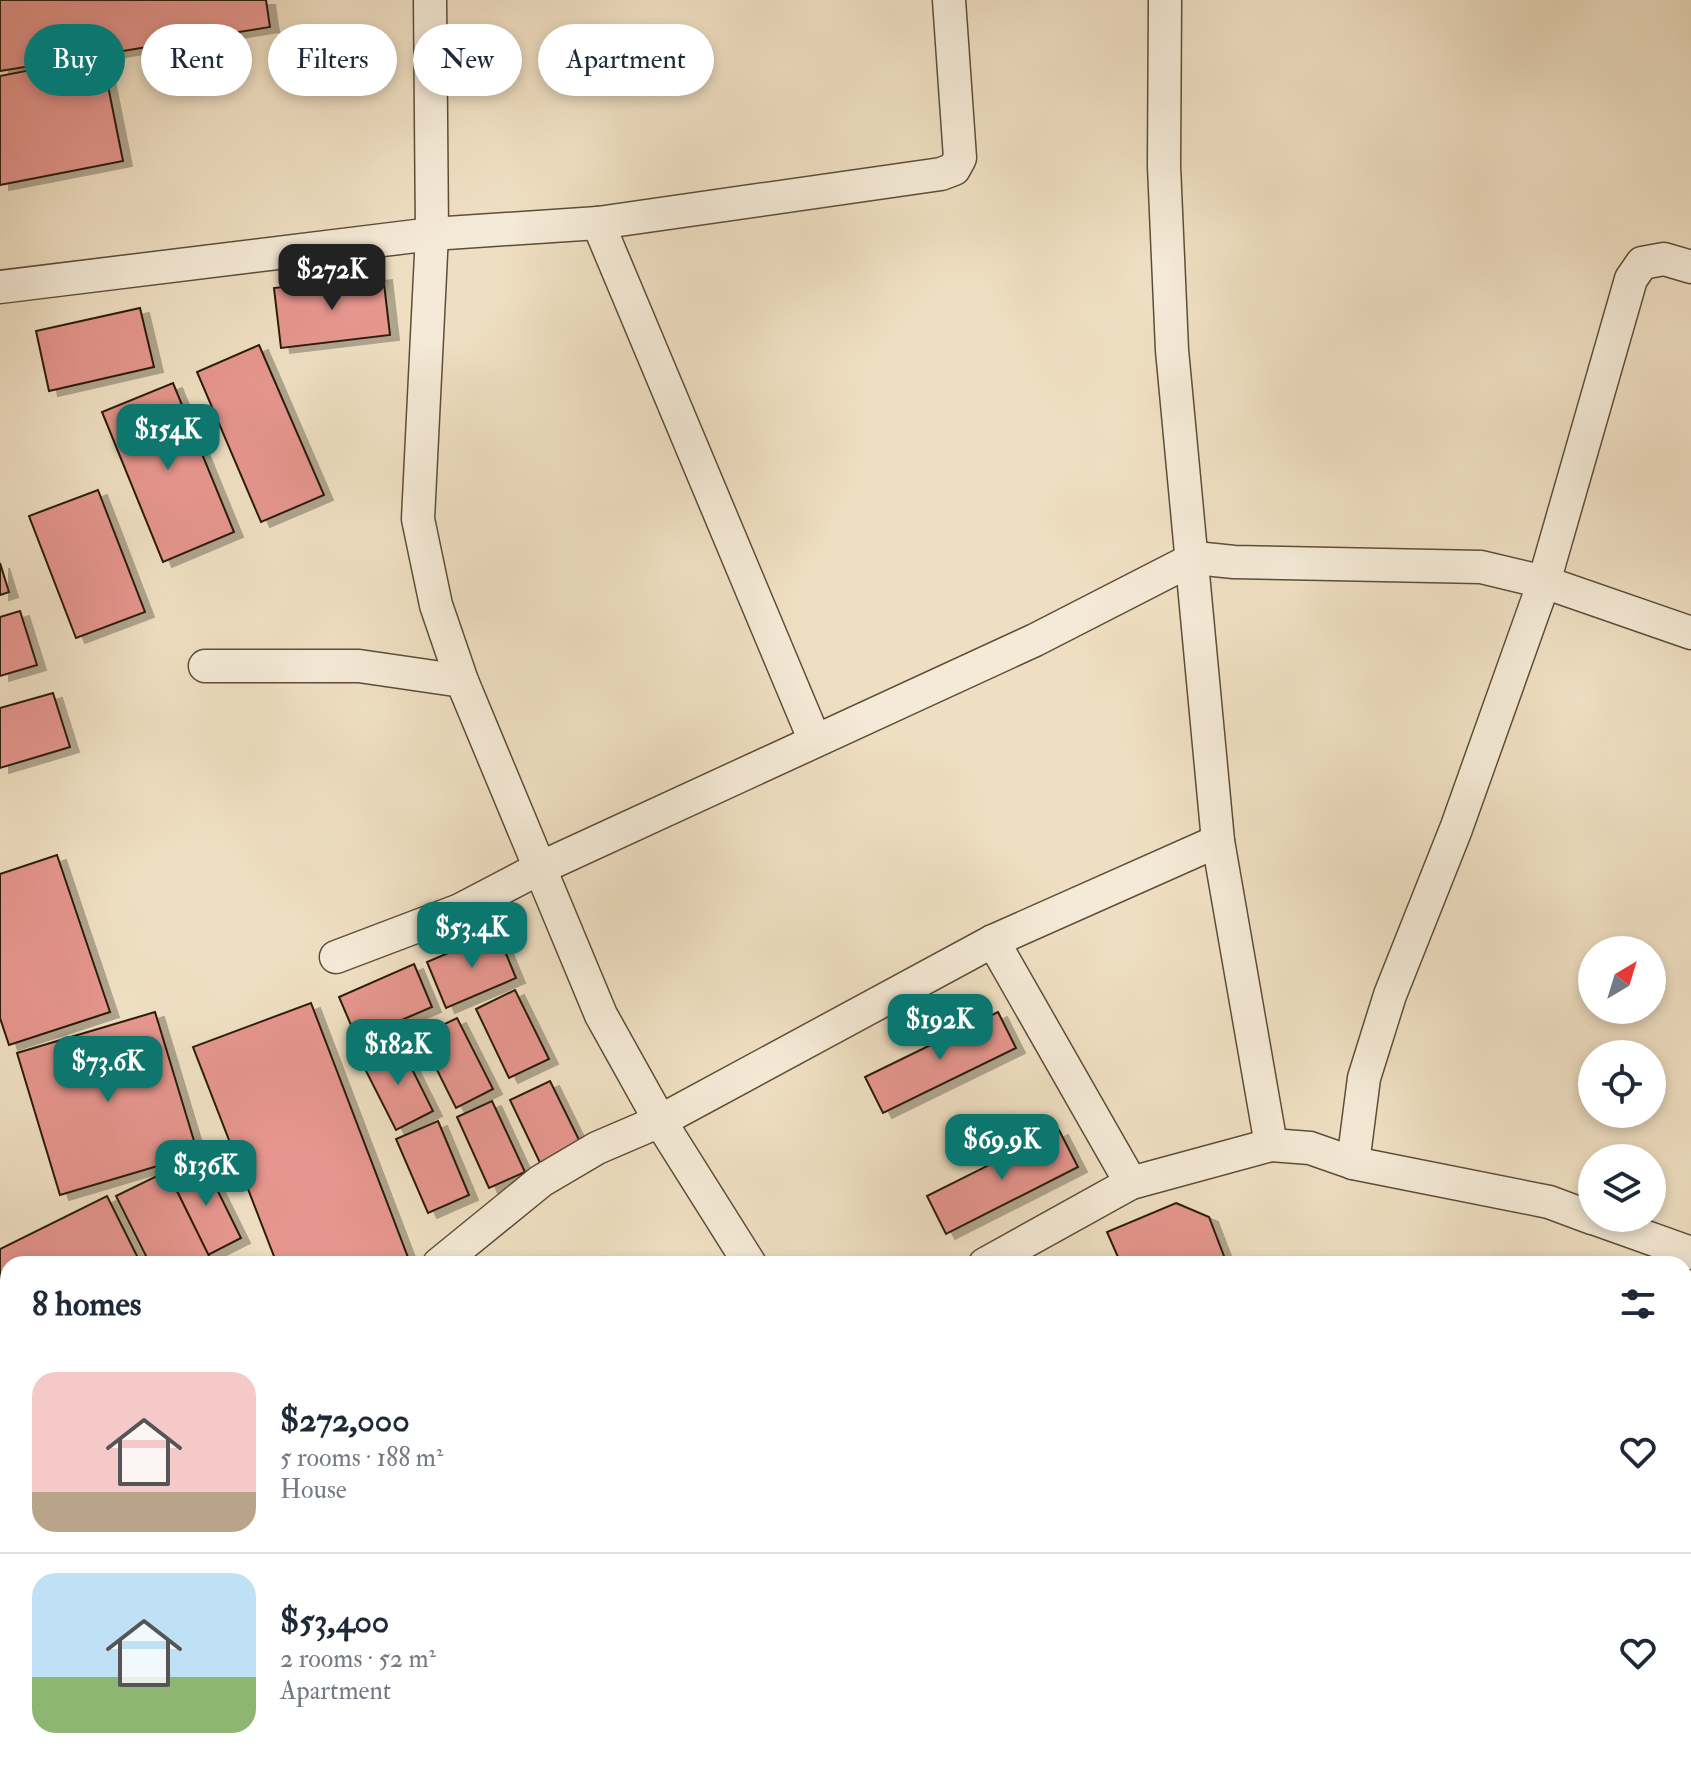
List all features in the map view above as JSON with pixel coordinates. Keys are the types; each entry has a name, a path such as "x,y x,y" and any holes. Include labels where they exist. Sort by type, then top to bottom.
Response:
{"street":[{"path":"430,0 432,234 418,519 436,605 462,681 601,1015 660,1121 745,1256"},
{"path":"0,287 432,234 598,223 941,174 954,169 960,158 949,0"},
{"path":"1165,0 1164,166 1172,350 1195,558 1218,841 1271,1145"},
{"path":"598,223 815,741"},
{"path":"1353,1163 1364,1078 1390,995 1456,829 1544,582 1631,279 1642,263 1664,259 1691,267"},
{"path":"336,957 460,910 540,868 1035,640 1195,558 1234,562 1481,567 1544,582 1691,633"},
{"path":"205,666 359,666 462,681"},
{"path":"449,1256 541,1181 597,1148 660,1121 993,941 1218,841"},
{"path":"993,941 1131,1183"},
{"path":"999,1256 1131,1183 1271,1145 1310,1148 1353,1163 1549,1202 1578,1213"},
{"path":"1632,1232 1691,1253"}],"building":[{"path":"0,0 266,0 268,27 252,30 252,24 141,24 141,48 125,51 125,24 24,24 24,67 0,71"},
{"path":"24,71 24,96 110,96 123,161 0,185 0,76"},
{"path":"383,275 390,335 281,348 274,288"},
{"path":"140,308 154,367 49,391 36,331"},
{"path":"259,345 324,495 261,522 197,372"},
{"path":"173,383 234,532 163,562 102,412"},
{"path":"98,490 145,612 76,638 29,516"},
{"path":"0,563 9,592 0,595"},
{"path":"20,611 37,665 0,676 0,617"},
{"path":"53,693 70,747 0,768 0,708"},
{"path":"57,855 110,1012 9,1045 0,1018 0,874"},
{"path":"497,932 516,978 446,1008 427,962"},
{"path":"414,964 432,1007 357,1039 339,997"},
{"path":"515,990 549,1059 509,1078 476,1009"},
{"path":"311,1003 407,1256 274,1256 193,1047"},
{"path":"155,1012 198,1154 60,1195 17,1053"},
{"path":"998,1012 1016,1048 883,1113 865,1077"},
{"path":"457,1018 493,1089 456,1108 420,1036"},
{"path":"400,1045 433,1111 396,1130 362,1063"},
{"path":"550,1081 584,1150 543,1169 510,1100"},
{"path":"492,1101 525,1172 489,1188 457,1117"},
{"path":"438,1121 469,1195 428,1213 396,1139"},
{"path":"1059,1130 1078,1167 946,1234 927,1196"},
{"path":"203,1161 241,1238 208,1255 170,1177"},
{"path":"167,1171 209,1256 146,1256 116,1196"},
{"path":"107,1196 137,1256 0,1256 0,1249"},
{"path":"1176,1203 1209,1217 1224,1256 1118,1256 1107,1232"}]}
